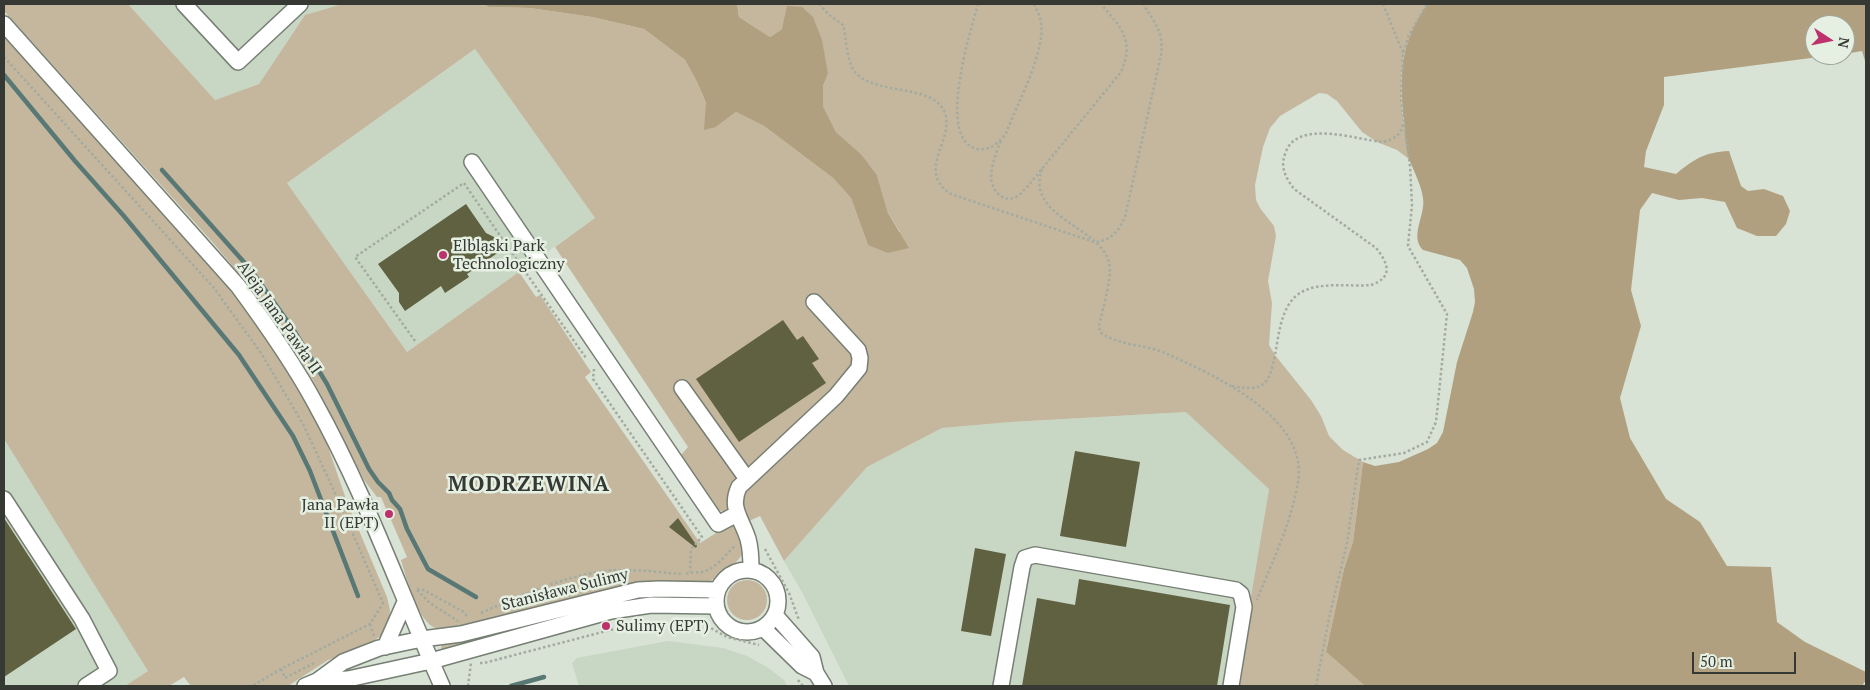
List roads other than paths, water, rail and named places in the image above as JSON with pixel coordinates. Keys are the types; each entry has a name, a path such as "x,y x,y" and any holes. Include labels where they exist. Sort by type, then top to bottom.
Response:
{"street":[{"path":"184,4 238,62 300,4"},
{"name":"Aleja Jana Pawła II","path":"4,24 226,271 269,328 297,370 332,436 442,686"},
{"path":"472,162 718,524 737,514"},
{"path":"750,570 751,553 748,539 737,514 735,496 747,479 836,396 859,368 860,358 858,350 814,302"},
{"path":"682,388 747,479"},
{"path":"4,499 82,619 109,671 86,686"},
{"path":"1001,686 1022,567 1025,558 1035,555 1236,590 1241,594 1244,607 1231,686"},
{"path":"750,570 762,574 771,581 778,603 775,615 763,628 754,632 743,632 734,630 722,620 716,606 718,590 723,582 731,575 740,571 750,570"},
{"name":"Stanisława Sulimy","path":"311,683 343,662 385,647 422,639 461,634 638,590 659,588 718,590"},
{"path":"385,647 405,602"},
{"name":"Stanisława Sulimy","path":"311,683 348,679 431,661 611,611 651,605 716,606"},
{"path":"775,615 812,657 816,673 824,686"},
{"path":"763,628 802,666 816,673"}],"waterway":[{"path":"4,75 239,355 293,436 310,471 358,596"},
{"path":"162,170 251,270 293,329 327,384 369,469 400,509 407,529 428,569 476,597"},
{"path":"511,686 544,677"}],"place":[{"name":"Elbląski Park Technologiczny","path":"443,255"},
{"name":"Jana Pawła II (EPT)","path":"389,514"},
{"name":"Sulimy (EPT)","path":"606,626"}],"district":[{"name":"MODRZEWINA","path":"529,485"}]}
